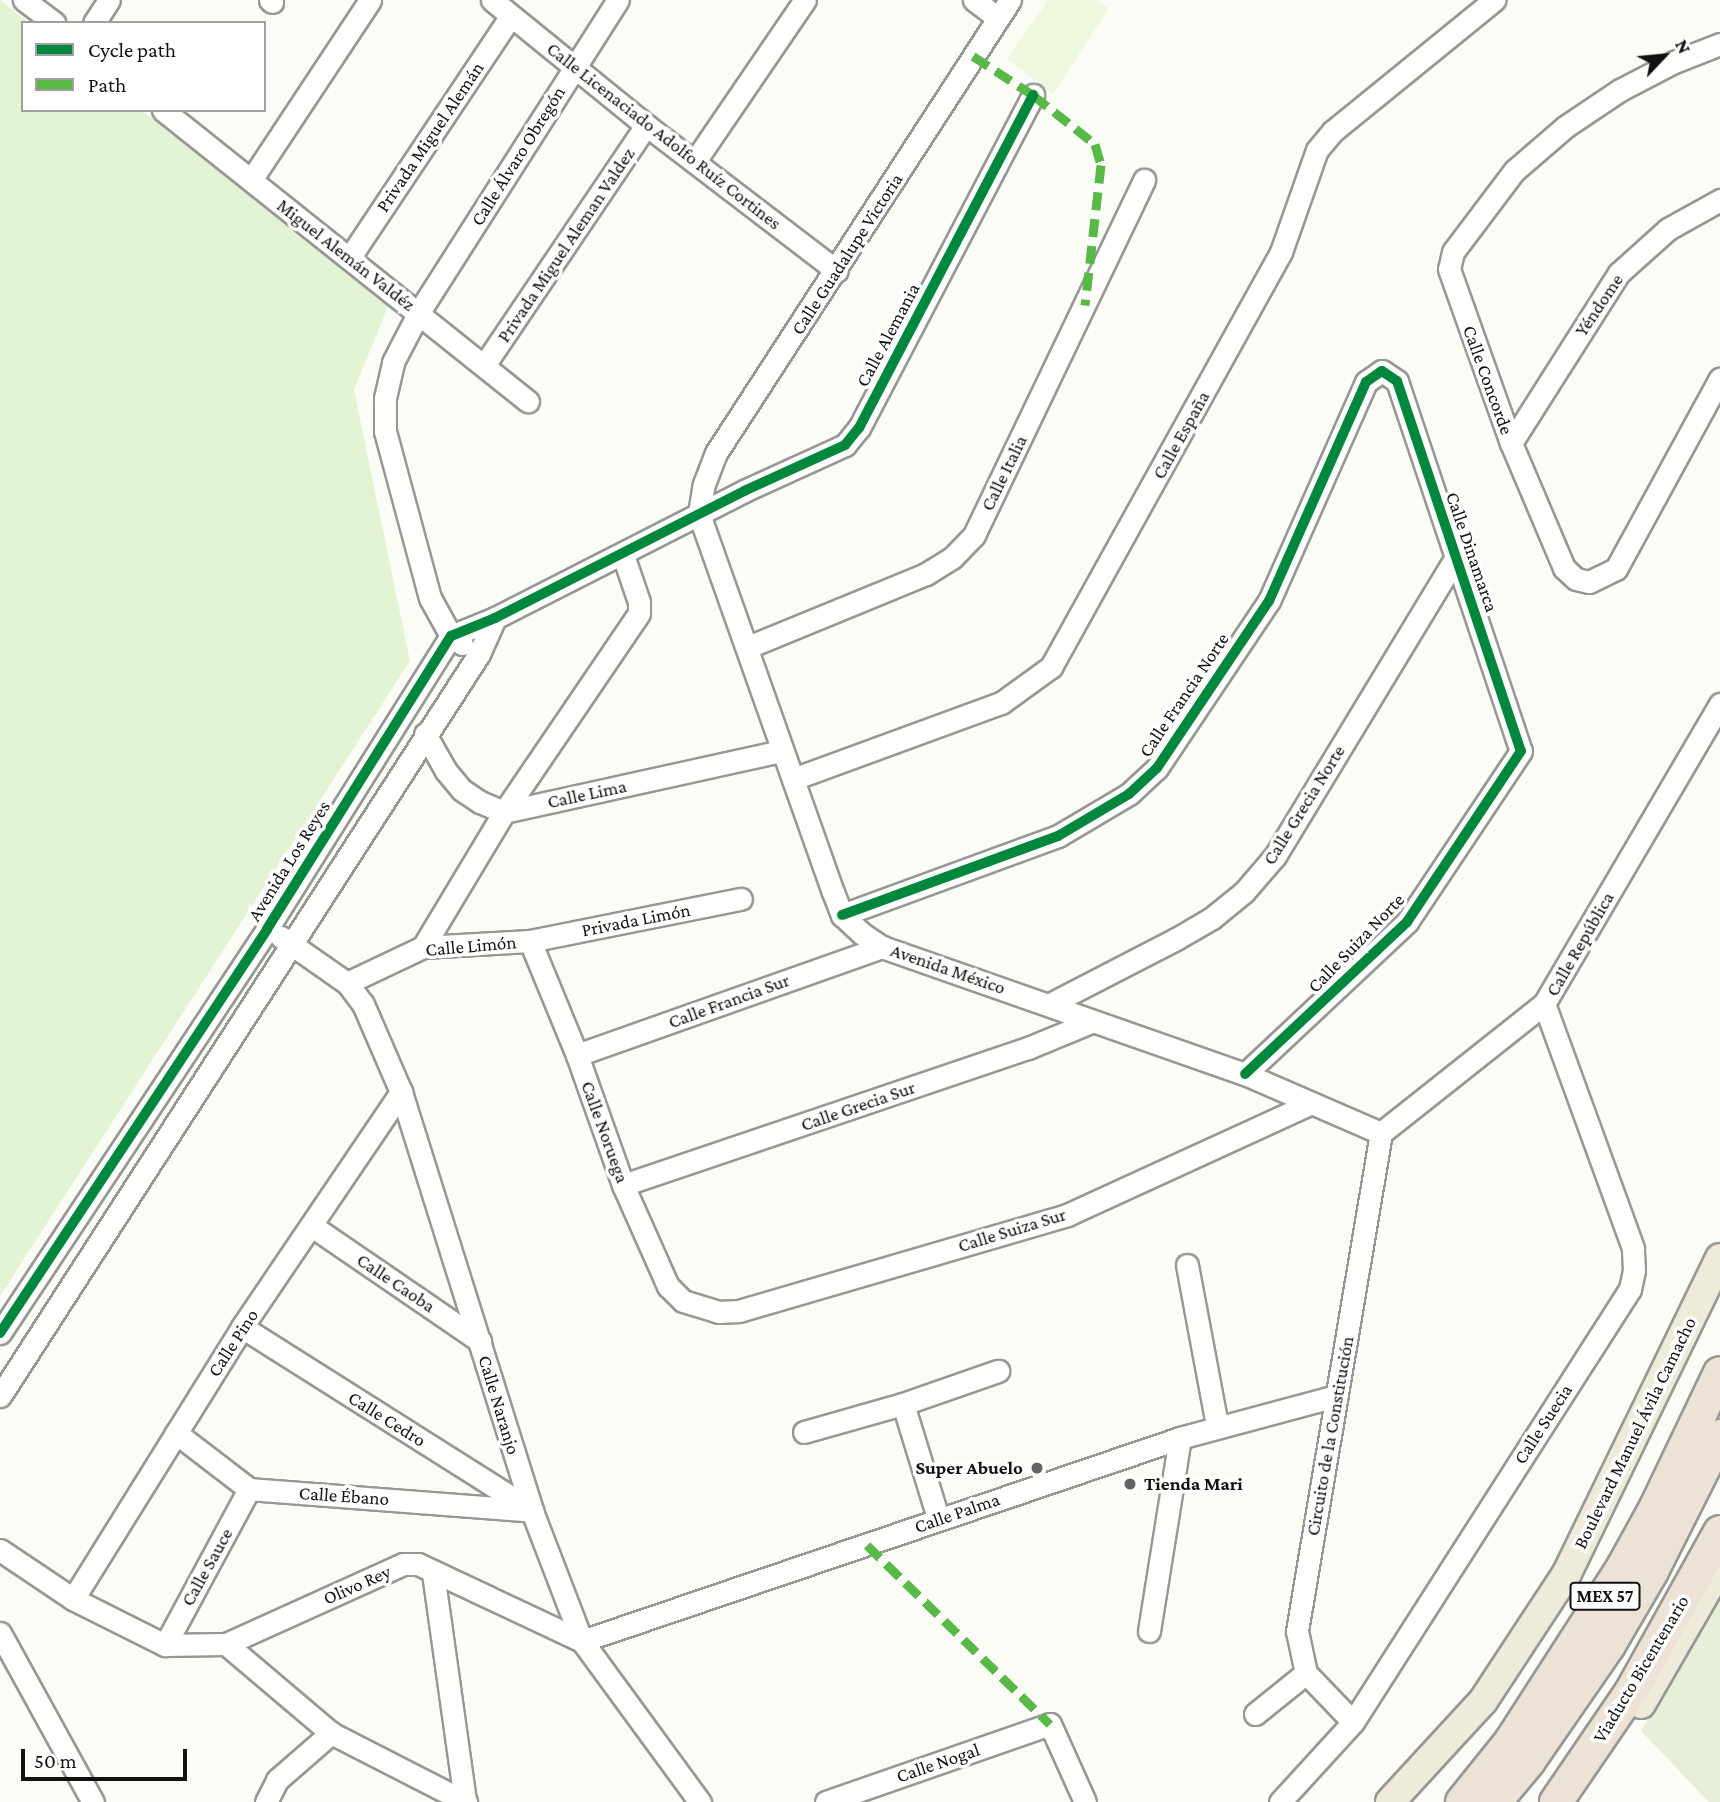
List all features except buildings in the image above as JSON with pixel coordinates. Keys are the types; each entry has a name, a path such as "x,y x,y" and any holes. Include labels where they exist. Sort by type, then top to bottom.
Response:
{"highway":[{"name":"MEX 57","path":"1462,1802 1511,1741 1623,1567 1656,1507 1720,1373"},
{"name":"MEX 57","path":"1495,1802 1529,1761 1609,1645 1652,1571 1720,1436"},
{"name":"Viaducto Bicentenario","path":"1556,1802 1631,1692 1720,1532"}],"main road":[{"name":"Boulevard Manuel Ávila Camacho","path":"1390,1802 1483,1701 1567,1573 1720,1258"},
{"path":"1571,1802 1638,1708 1720,1567"}],"street":[{"path":"24,0 51,21"},
{"path":"95,21 109,0"},
{"path":"251,180 370,0"},
{"name":"Calle Licenaciado Adolfo Ruíz Cortines","path":"492,0 646,125 837,271"},
{"name":"Calle Álvaro Obregón","path":"419,312 618,0"},
{"path":"695,161 805,0"},
{"path":"974,0 998,18"},
{"name":"Calle Guadalupe Victoria","path":"699,514 704,484 716,453 837,271 1010,0"},
{"name":"Calle España","path":"793,779 1001,703 1051,667 1281,252 1317,150 1334,131 1494,0"},
{"name":"Privada Miguel Alemán","path":"350,257 511,16"},
{"name":"Calle Concorde","path":"1720,44 1674,62 1620,90 1565,127 1514,171 1453,252 1449,269 1511,443 1564,568 1577,579 1589,582 1616,569 1720,378"},
{"name":"Calle Alemania","path":"699,514 845,445 859,428 1033,94"},
{"name":"Miguel Alemán Valdéz","path":"166,112 485,364 528,401"},
{"name":"Privada Miguel Aleman Valdez","path":"485,364 646,125"},
{"name":"Calle Italia","path":"748,647 926,574 952,558 974,536 1144,180"},
{"name":"Yéndome","path":"1511,443 1619,272 1668,229 1720,200"},
{"path":"419,312 393,362 385,398 386,431 430,598 450,636 479,654"},
{"name":"Calle Dinamarca","path":"1382,371 1397,381 1455,559 1519,738 1521,751"},
{"name":"Calle Francia Norte","path":"842,915 1058,836 1129,794 1157,768 1269,601 1366,382 1382,371"},
{"path":"450,636 495,618 699,514"},
{"name":"Avenida México","path":"699,514 842,915 861,933 882,947 1245,1074 1381,1133"},
{"path":"423,947 504,812 639,613 639,602 623,555"},
{"name":"Calle Grecia Norte","path":"1050,1004 1203,924 1244,892 1275,856 1455,559"},
{"path":"0,1396 479,654 495,618"},
{"name":"Avenida Los Reyes","path":"0,1334 267,929 450,636"},
{"name":"Calle República","path":"1381,1133 1544,1004 1720,704"},
{"path":"425,734 446,771 462,790 480,802 504,812"},
{"name":"Calle Lima","path":"504,812 782,751"},
{"name":"Calle Suiza Norte","path":"1245,1074 1371,959 1407,922 1521,751"},
{"name":"Privada Limón","path":"530,941 741,899"},
{"path":"267,929 347,983"},
{"name":"Calle Limón","path":"347,983 423,947 530,941"},
{"name":"Calle Noruega","path":"530,941 577,1055 624,1185 668,1286 683,1301 699,1308"},
{"name":"Calle Francia Sur","path":"577,1055 882,947"},
{"name":"Calle Naranjo","path":"347,983 363,1004 401,1092 532,1511 582,1641 700,1802"},
{"name":"Calle Suecia","path":"1280,1802 1353,1722 1630,1289 1634,1270 1633,1248 1544,1004"},
{"name":"Calle Grecia Sur","path":"624,1185 1028,1048 1091,1022"},
{"name":"Calle Pino","path":"73,1599 242,1327 401,1092"},
{"name":"Calle Suiza Sur","path":"699,1308 718,1312 739,1311 1067,1215 1310,1104"},
{"name":"Circuito de la Constitución","path":"1306,1673 1297,1631 1381,1133"},
{"name":"Calle Caoba","path":"312,1226 480,1340"},
{"path":"1187,1265 1217,1426"},
{"name":"Calle Cedro","path":"242,1327 532,1511"},
{"path":"804,1432 903,1404 998,1371"},
{"name":"Calle Palma","path":"582,1641 1180,1438 1336,1396"},
{"path":"903,1404 939,1518"},
{"path":"176,1433 249,1489"},
{"path":"1149,1630 1180,1438"},
{"name":"Calle Ébano","path":"249,1489 532,1511"},
{"name":"Calle Sauce","path":"164,1645 249,1489"},
{"path":"0,1550 73,1599 164,1645"},
{"name":"Olivo Rey","path":"164,1645 226,1644 403,1564 418,1564 582,1641"},
{"path":"433,1573 466,1801"},
{"path":"0,1633 93,1802"},
{"path":"226,1644 331,1733 466,1801"},
{"path":"1255,1714 1306,1673 1353,1722"},
{"name":"Calle Nogal","path":"826,1802 1050,1724 1085,1802"},
{"path":"266,1802 277,1780 331,1733"}],"green space":[{"path":"0,0 26,21 21,21 21,112 144,112 389,304 354,390 410,661 0,1296"},
{"path":"1048,0 1097,0 1109,8 1053,94 1007,59"},
{"path":"1720,1586 1720,1802 1709,1802 1641,1731"}],"marked path":[{"path":"973,56 1033,95 1095,144 1101,165 1085,305"},
{"path":"867,1545 1050,1724"}],"cycle path":[{"path":"0,1333 267,929 451,636 495,618 744,491 845,445 859,428 1033,95"},
{"path":"842,915 1058,836 1129,794 1157,768 1269,601 1366,382 1382,371 1397,381 1521,751 1407,922 1245,1074"}],"place":[{"name":"Super Abuelo","path":"1037,1468"},
{"name":"Tienda Mari","path":"1130,1484"}]}
